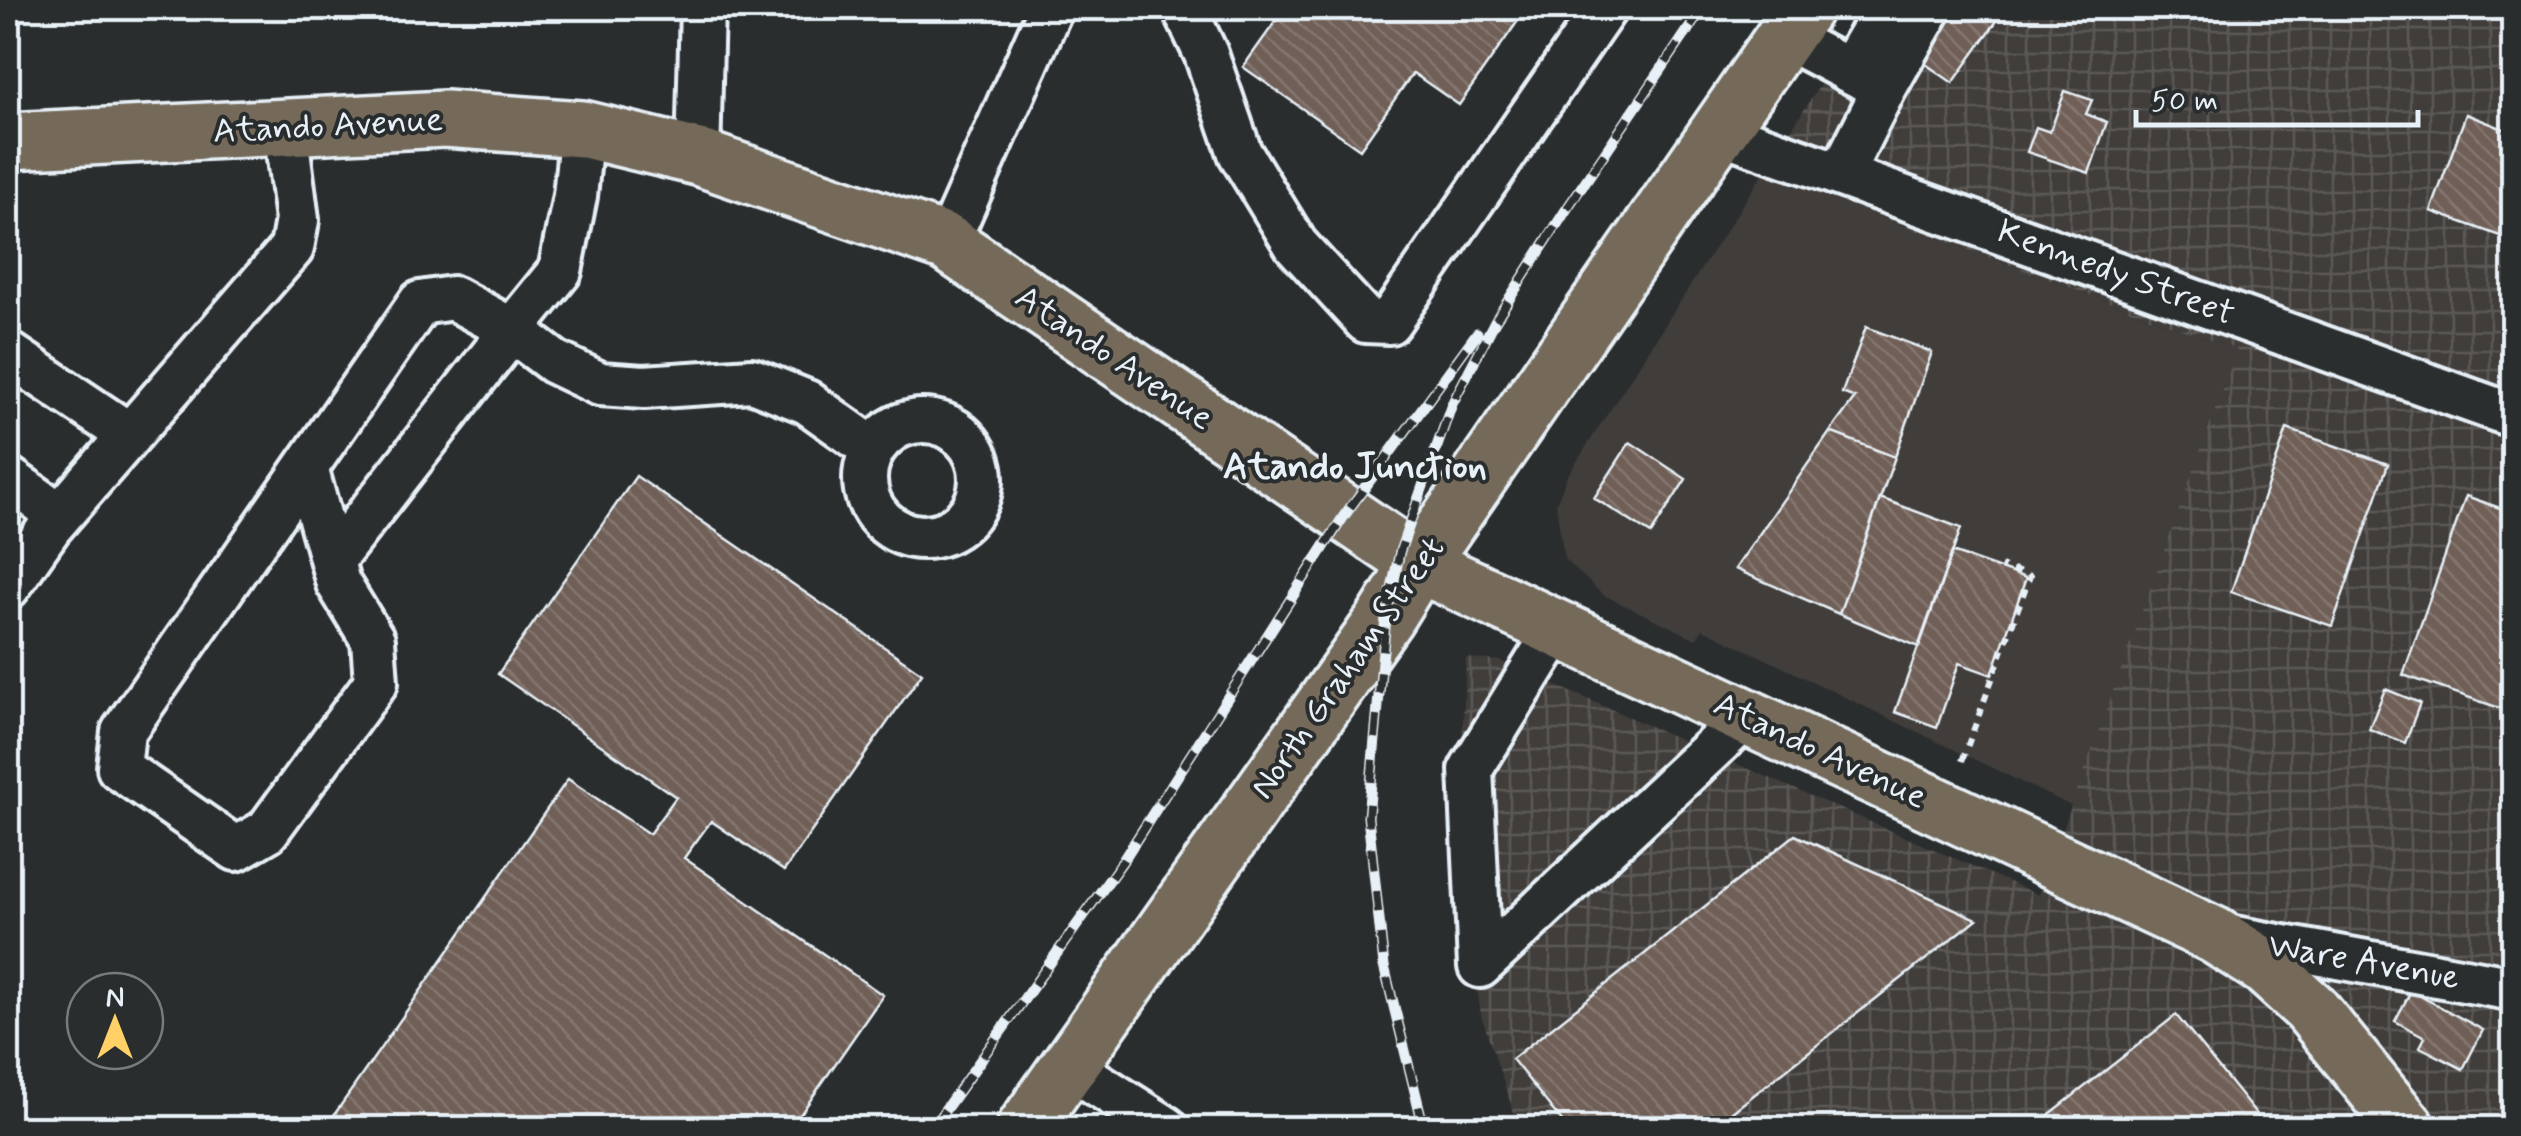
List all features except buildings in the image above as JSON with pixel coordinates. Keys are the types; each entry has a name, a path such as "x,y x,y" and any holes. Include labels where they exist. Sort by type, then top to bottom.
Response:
{"main road":[{"name":"North Graham Street","path":"1025,1128 1386,617 1794,22"},
{"name":"Atando Avenue","path":"8,141 445,119 582,129 698,157 947,243 1419,564 2214,934 2265,967 2310,1008 2407,1128"}],"street":[{"path":"698,157 702,8"},
{"path":"947,243 1051,8"},
{"path":"1184,8 1206,54 1240,153 1296,244 1366,321 1389,322 1605,8"},
{"path":"1841,174 1886,8"},
{"path":"1866,80 1930,8"},
{"path":"1794,22 1866,80"},
{"path":"8,588 60,515 292,248 297,220 285,128"},
{"path":"332,561 560,271 575,196 582,129"},
{"name":"Kennedy Street","path":"1718,130 2514,416"},
{"path":"306,468 338,583 373,640 376,682 267,831 236,849 119,768 123,732 306,468 420,304 453,298 512,330 554,362 600,384 644,387 752,380 807,402 873,449"},
{"path":"8,353 128,434"},
{"path":"8,478 60,515"},
{"path":"1558,628 1471,769 1480,966 1746,717"},
{"name":"Ware Avenue","path":"2214,934 2514,988"},
{"path":"1070,1066 1166,1128"}],"path":[{"path":"1962,761 2030,576 2002,566"}],"shaded area":[{"path":"1870,8 2513,8 2513,1128 1519,1128 1481,1015 1457,851 1466,658 1500,661 2039,895 2237,350 1763,173"},
{"path":"1763,173 2238,350 2073,807 1703,629 1696,639 1603,595 1564,559 1556,504 1566,478"}],"railway":[{"path":"1424,1128 1384,966 1368,817 1386,617 1400,551 1452,404 1495,321 1703,8"},
{"path":"932,1128 1122,862 1344,516 1477,333"}],"district":[{"name":"Atando Junction","path":"1355,467"}]}
